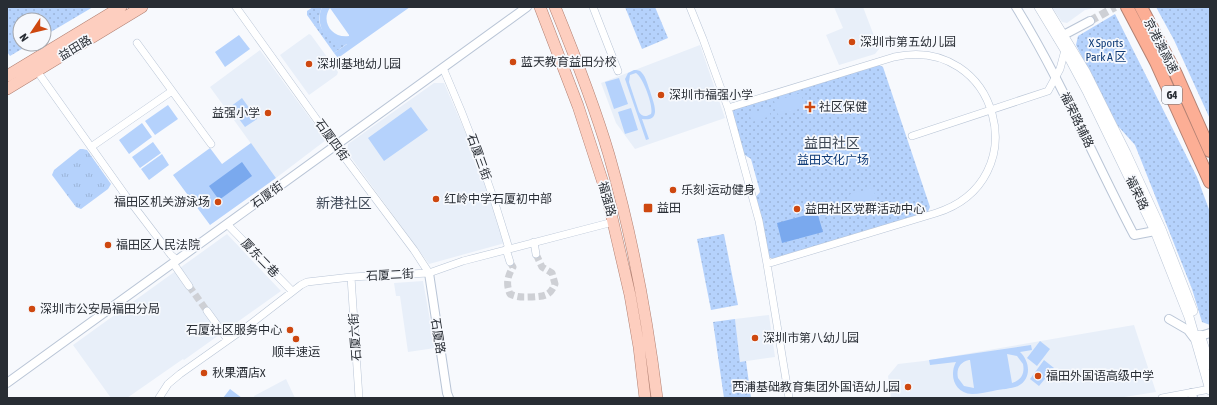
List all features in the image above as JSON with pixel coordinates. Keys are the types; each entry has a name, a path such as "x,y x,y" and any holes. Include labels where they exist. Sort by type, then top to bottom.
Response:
{"highway":[{"name":"京港澳高速","path":"1141,7 1176,74 1210,151"},
{"name":"京港澳高速","path":"1128,8 1156,62 1210,182"}],"main road":[{"name":"益田路","path":"7,76 121,7"},
{"name":"益田路","path":"7,89 142,7"},
{"name":"福强路","path":"540,7 581,113 600,171 632,308 646,398"},
{"name":"福强路","path":"555,7 594,109 609,154 621,199 637,268 652,354 657,398"},
{"name":"福荣路","path":"1039,7 1085,71 1098,95 1158,223 1193,311 1210,366"},
{"name":"福荣路","path":"1046,7 1155,231 1189,317 1201,340 1210,390"}],"street":[{"name":"石厦四街","path":"236,7 414,250 429,273"},
{"name":"石厦街","path":"7,383 527,7"},
{"path":"593,7 618,71"},
{"path":"690,7 728,108 759,221 789,398"},
{"name":"福荣路辅路","path":"1016,7 1056,78 1116,202 1134,235 1155,231"},
{"path":"1061,37 1090,21"},
{"path":"137,43 211,144"},
{"path":"912,136 1048,91 1060,69 1066,50"},
{"path":"728,108 894,57 918,54 942,59 963,70 980,88 992,110 996,130 996,140 992,159 984,178 979,185 960,203 936,214 767,264"},
{"name":"石厦三街","path":"442,68 480,157 508,249 510,262"},
{"path":"37,71 91,147 174,258 189,286"},
{"path":"91,147 172,90"},
{"name":"石厦二街","path":"159,398 165,387 171,382 292,291 307,282 351,277 429,273 463,260 613,222"},
{"name":"厦东二巷","path":"227,224 292,291"},
{"path":"534,242 536,254"},
{"name":"石厦路","path":"429,273 446,393 449,398"},
{"name":"石厦六街","path":"351,277 360,398"},
{"path":"207,311 228,340"},
{"path":"1169,319 1188,330 1201,340 1210,333"},
{"path":"1162,398 1193,396 1210,390"}],"shaded area":[{"name":"深圳市第五幼儿园","path":"834,7 863,7 879,49 875,54 839,65 826,35 843,28"},
{"path":"1052,7 1097,7 1085,10 1067,23 1062,22"},
{"name":"深圳基地幼儿园","path":"309,34 338,72 337,75 309,95 280,55"},
{"name":"深圳市福强小学","path":"700,45 725,118 635,149 616,123 601,83"},
{"name":"益强小学","path":"260,50 326,140 276,178 210,87"},
{"name":"红岭中学石厦初中部","path":"434,83 444,83 475,155 505,243 429,264 347,152 348,144"},
{"name":"福田区机关游泳场","path":"242,162 252,176 219,200 209,186"},
{"path":"817,212 823,232 782,243 777,223"},
{"path":"227,234 281,291 184,360 183,359 127,398 111,398 73,345"},
{"path":"423,281 435,348 408,352 400,296 396,296 394,283"},
{"name":"深圳市第八幼儿园","path":"769,315 775,357 740,362 735,319"},
{"name":"福田外国语高级中学","path":"1134,325 1156,392 1118,398 891,398 888,376 898,364 924,361"},
{"path":"286,379 295,398 255,398 254,396"}],"green space":[{"path":"7,7 93,7 52,31 52,12 12,12 12,52 17,52 10,56 7,52"},
{"path":"313,7 322,7 319,22 325,33 338,42 348,43 334,53 307,15 307,11"},
{"path":"322,7 410,7 338,58 334,53 347,44 328,38 321,27 320,14","holes":["330,8 349,35 338,35 333,32 327,24 327,13"]},
{"path":"625,7 655,7 668,38 642,49"},
{"path":"1156,7 1210,7 1210,119 1174,40"},
{"name":"X Sports Park A 区","path":"1115,14 1197,177 1210,212 1210,325 1202,322 1192,289 1135,145 1117,125 1076,45 1078,36"},
{"path":"239,35 250,49 225,67 215,52"},
{"name":"益田文化广场","path":"875,63 883,67 930,207 927,214 775,260 767,256 754,199 760,192 751,159 742,153 732,113 735,107"},
{"path":"634,70 641,72 646,79 653,100 655,114 653,117 648,119 642,119 649,139 646,140 625,79 628,73","holes":["636,73 645,86 652,110 651,114 646,116 641,115 639,112 629,82 630,75"]},
{"path":"619,78 628,104 614,109 605,82"},
{"path":"801,93 805,107 778,115 774,101"},
{"path":"242,98 257,119 245,127 230,107"},
{"path":"168,105 178,119 155,135 145,121"},
{"path":"411,107 428,130 384,161 368,138"},
{"path":"631,108 638,130 625,134 618,112"},
{"path":"768,108 771,116 752,122 749,114"},
{"path":"142,123 152,137 129,154 119,140"},
{"path":"153,142 161,153 140,168 132,157"},
{"name":"福田区机关游泳场","path":"251,143 276,178 210,225 173,175 210,148 222,164"},
{"path":"80,149 87,150 111,184 108,189 81,209 76,207 52,175 54,170"},
{"path":"162,154 169,165 149,180 141,169"},
{"path":"873,188 877,201 853,207 850,194"},
{"path":"724,234 738,305 711,310 697,239"},
{"path":"735,319 740,362 746,361 751,398 724,398 713,322"},
{"path":"1040,341 1050,349 1037,366 1027,358"},
{"path":"1031,345 1032,350 1020,352 1026,360 1028,370 1026,379 1023,383 1012,388 977,394 966,393 957,387 953,378 956,362 930,365 929,360","holes":["1007,354 1017,356 1023,364 1022,376 1012,383","970,360 974,388 964,386 958,378 959,366 963,362"]},
{"path":"1044,360 1054,368 1039,386 1030,379"},
{"path":"230,389 242,398 223,398"}],"tunnel":[{"path":"1090,21 1115,7"},
{"path":"510,262 513,267 509,274 508,280 510,294 521,297 544,296 551,291 555,284 552,273 542,267 536,254"},
{"path":"189,286 207,311"}],"place":[{"name":"深圳市第五幼儿园","path":"852,42"},
{"name":"蓝天教育益田分校","path":"513,62"},
{"name":"深圳基地幼儿园","path":"309,64"},
{"name":"深圳市福强小学","path":"661,95"},
{"name":"社区保健","path":"810,107"},
{"name":"益强小学","path":"268,113"},
{"name":"乐刻·运动健身","path":"673,190"},
{"name":"红岭中学石厦初中部","path":"436,199"},
{"name":"福田区机关游泳场","path":"218,202"},
{"name":"益田","path":"648,208"},
{"name":"益田社区党群活动中心","path":"797,209"},
{"name":"福田区人民法院","path":"108,245"},
{"name":"深圳市公安局福田分局","path":"32,309"},
{"name":"石厦社区服务中心","path":"290,330"},
{"name":"深圳市第八幼儿园","path":"755,338"},
{"name":"顺丰速运","path":"296,339"},
{"name":"秋果酒店X","path":"204,373"},
{"name":"福田外国语高级中学","path":"1038,376"},
{"name":"西浦基础教育集团外国语幼儿园","path":"908,387"}],"district":[{"name":"益田社区","path":"832,143"},
{"name":"新港社区","path":"344,203"}]}
